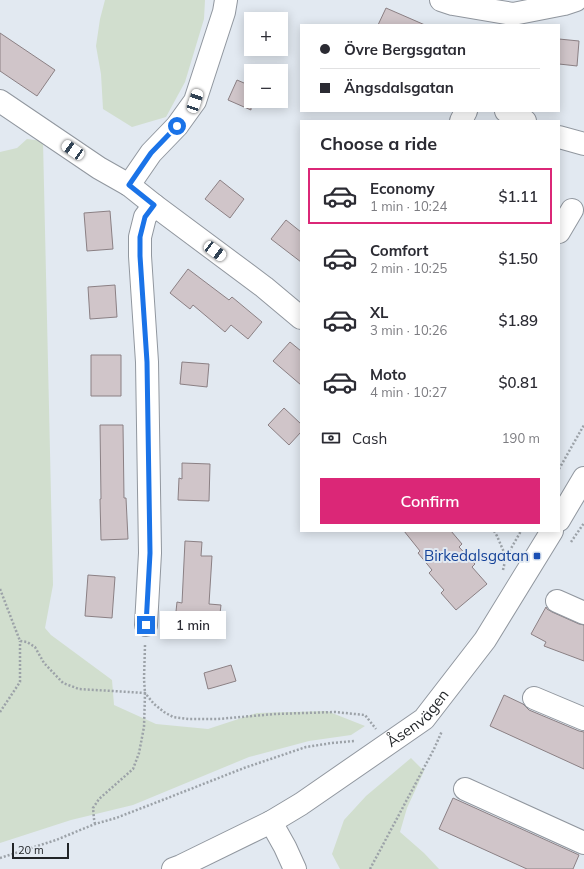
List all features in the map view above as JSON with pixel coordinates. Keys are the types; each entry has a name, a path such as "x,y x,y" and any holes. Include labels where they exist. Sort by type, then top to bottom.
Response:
{"street":[{"path":"129,185 151,153 177,126 195,101 224,12 226,0"},
{"path":"441,0 511,20 576,0"},
{"path":"0,101 99,168 129,185 264,287 300,317"},
{"path":"508,112 523,120"},
{"path":"560,136 584,144"},
{"path":"146,625 150,553 147,362 140,237 145,217 154,205"},
{"path":"560,230 572,210"},
{"name":"Åsenvägen","path":"560,517 584,478"},
{"name":"Åsenvägen","path":"173,869 271,822 301,804 424,718 485,640 551,532"},
{"path":"557,601 584,613"},
{"path":"534,698 584,719"},
{"path":"465,789 584,843"},
{"path":"271,822 295,869"}],"path":[{"path":"560,467 584,424"},
{"path":"495,532 506,557"},
{"path":"501,574 506,557 520,532"},
{"path":"0,589 20,641 20,682 0,712"},
{"path":"95,824 93,808 99,799 133,769 140,753 144,727 146,625"},
{"path":"20,641 27,642 35,648 44,663 63,682 79,689 145,693 154,704 173,717 189,719 218,719 275,714 336,712 365,715 378,732"},
{"path":"0,858 56,840 95,824 116,818 244,768 306,748 332,743 355,741"}],"green space":[{"path":"105,0 205,0 204,19 185,82 166,117 132,127 103,109 101,74 96,46 100,19"},
{"path":"27,139 43,141 53,585 45,628 51,635 112,680 114,705 156,724 208,729 257,713 327,711 365,726 351,735 309,741 249,757 133,805 71,820 0,843 0,152 17,148"},
{"path":"411,758 424,771 407,808 400,832 424,853 439,869 340,869 332,854 344,820 366,796"}],"building":[{"path":"386,8 423,24 378,24"},
{"path":"0,33 55,70 37,96 0,71"},
{"path":"560,39 579,41 577,66 560,64"},
{"path":"237,80 244,83 244,107 228,100"},
{"path":"220,180 244,199 230,218 205,199"},
{"path":"110,211 113,249 87,251 84,213"},
{"path":"286,220 300,231 300,261 271,239"},
{"path":"188,269 229,300 232,297 262,322 248,339 231,325 225,332 193,305 190,309 170,293"},
{"path":"115,285 117,317 90,319 88,287"},
{"path":"290,342 300,350 300,384 273,361"},
{"path":"91,355 121,355 121,396 91,396"},
{"path":"182,362 209,364 207,387 180,384"},
{"path":"284,408 300,423 300,433 289,445 268,425"},
{"path":"100,425 123,425 124,498 126,498 128,539 101,540"},
{"path":"182,463 210,464 209,501 178,500 179,478 182,479"},
{"path":"405,532 452,532 462,544 459,547 475,564 472,567 487,584 456,610 441,593 444,590 429,573 432,570 418,553 420,551"},
{"path":"185,541 202,542 201,556 212,556 209,604 221,605 218,630 197,628 196,632 174,630 177,602 182,603"},
{"path":"88,575 115,577 112,618 85,616"},
{"path":"546,607 552,612 584,625 584,661 544,646 546,642 531,634"},
{"path":"231,665 236,681 208,689 204,673"},
{"path":"504,695 523,704 529,710 584,732 584,769 490,726"},
{"path":"453,798 579,855 573,869 527,869 439,829"}],"place":[{"name":"Birkedalsgatan","path":"537,556"}],"route":[{"path":"146,625 150,553 147,362 140,237 145,217 154,205 129,185 151,153 177,126"}]}
